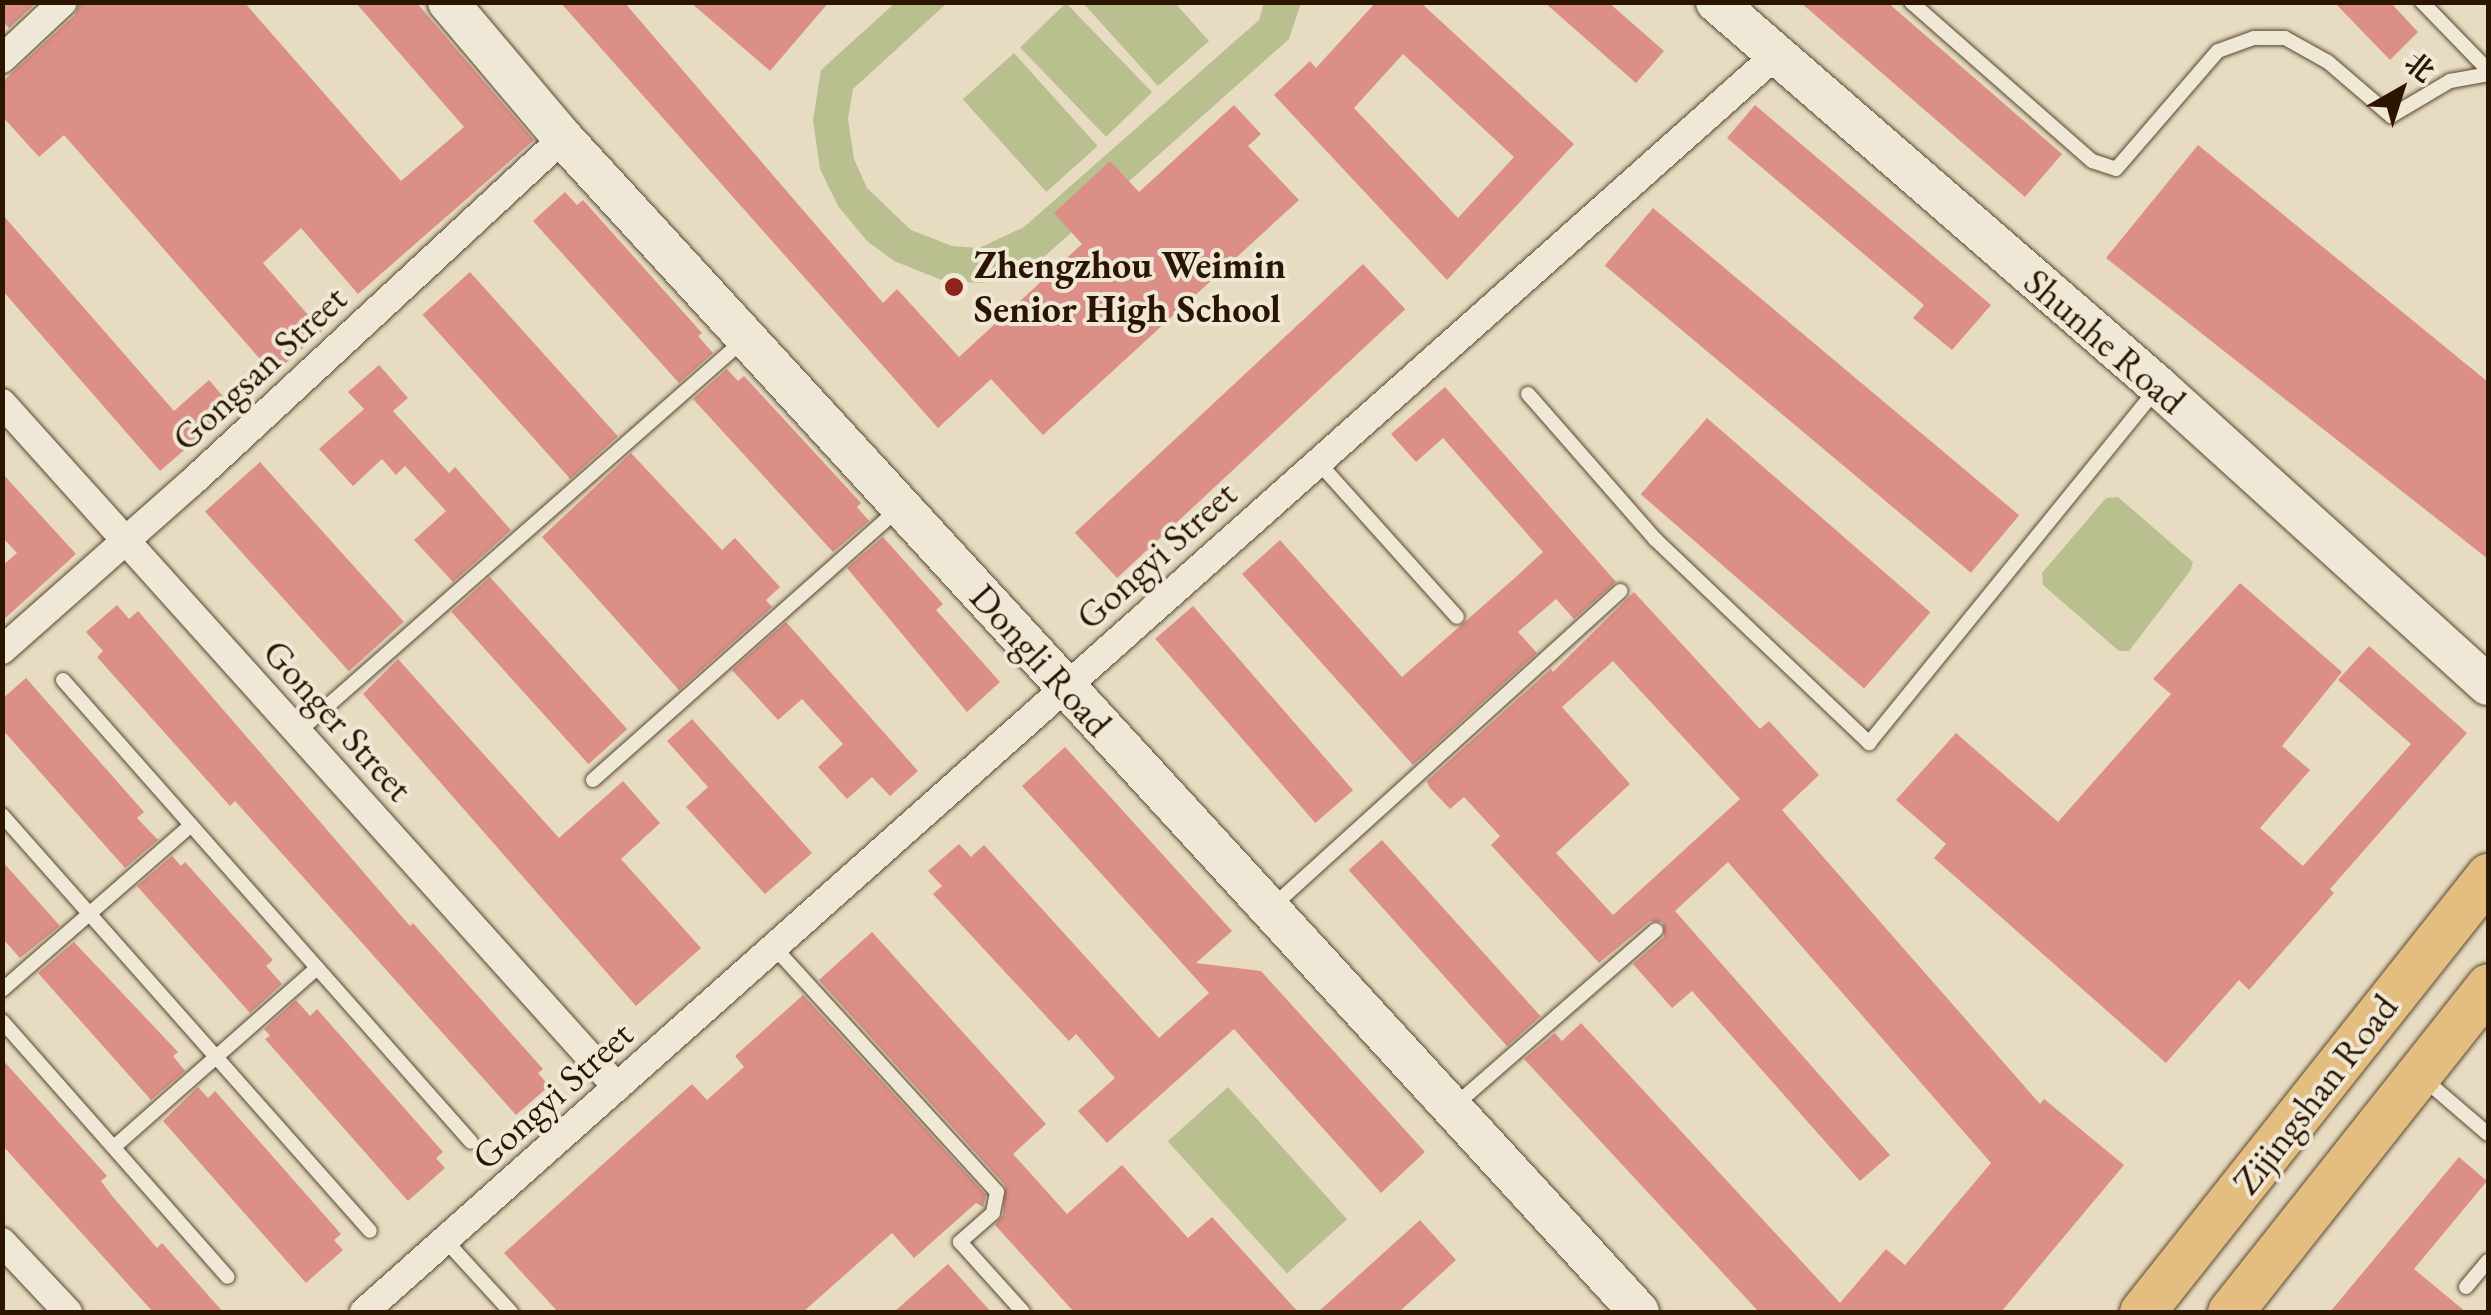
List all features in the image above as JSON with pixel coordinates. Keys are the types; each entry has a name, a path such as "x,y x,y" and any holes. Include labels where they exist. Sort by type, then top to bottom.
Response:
{"main road":[{"name":"Zijingshan Road","path":"2142,1312 2488,876"},
{"name":"Zijingshan Road","path":"2230,1312 2488,986"}],"street":[{"path":"2,59 62,2"},
{"name":"Dongli Road","path":"448,2 563,138 1639,1312"},
{"name":"Shunhe Road","path":"1716,2 2158,386 2488,685"},
{"name":"Gongyi Street","path":"364,1312 1776,55"},
{"name":"Gongsan Street","path":"2,650 126,541 563,138"},
{"name":"Gonger Street","path":"2,403 617,1087"},
{"path":"2,1242 68,1312"}],"lane":[{"path":"1911,2 2092,161 2116,168 2218,51 2254,38 2284,38 2328,62 2391,116 2450,81 2488,72 2422,2"},
{"path":"298,732 746,338"},
{"path":"1528,394 1656,539 1868,743 2158,386"},
{"path":"1318,462 1456,618"},
{"path":"593,780 901,506"},
{"path":"1269,909 1620,590"},
{"path":"63,680 470,1142"},
{"path":"2,815 370,1231"},
{"path":"2,990 191,825"},
{"path":"1452,1109 1656,930"},
{"path":"774,947 997,1192 993,1213 960,1242 1024,1312"},
{"path":"114,1147 317,968"},
{"path":"2,1021 228,1276"},
{"path":"2419,1074 2488,1134"},
{"path":"445,1240 510,1312"},
{"path":"2466,1287 2488,1261"}],"green space":[{"path":"895,3 947,3 853,89 848,119 854,159 867,188 911,230 952,246 979,248 1024,227 1259,20 1264,3 1301,3 1289,39 1045,256 1016,274 983,283 944,281 894,261 867,241 838,206 820,169 813,120 821,70"},
{"path":"1066,3 1152,92 1106,137 1020,47"},
{"path":"1083,3 1175,3 1209,41 1158,86"},
{"path":"1014,53 1098,146 1046,192 963,99"},
{"path":"2118,497 2193,562 2129,651 2119,651 2043,585 2042,573 2106,498"},
{"path":"1228,1087 1347,1219 1287,1273 1168,1141"}],"building":[{"path":"2,2 37,2 9,28 2,21"},
{"path":"80,2 244,2 401,181 464,127 355,2 416,2 534,140 358,294 301,228 263,263 322,331 273,374 64,135 39,157 2,116 2,82 75,15"},
{"path":"560,2 624,2 883,303 897,289 959,357 1082,244 1054,213 1110,161 1139,192 1234,105 1261,134 1248,146 1299,200 1043,435 991,379 938,428"},
{"path":"690,2 829,2 770,71"},
{"path":"1376,2 1420,2 1574,144 1447,280 1274,95 1310,61 1316,68","holes":["1403,54 1514,157 1458,218 1354,108"]},
{"path":"1544,2 1608,2 1664,51 1636,83"},
{"path":"1800,2 1887,2 2062,154 2025,197"},
{"path":"2334,2 2390,2 2418,32 2390,60"},
{"path":"1755,105 1991,305 1952,350 1913,318 1924,305 1727,138"},
{"path":"2198,145 2488,382 2488,559 2106,258"},
{"path":"565,192 577,205 583,200 702,333 698,336 713,353 679,383 533,221"},
{"path":"1653,208 2019,515 1971,573 1605,265"},
{"path":"2,214 174,411 209,380 233,408 160,471 2,290"},
{"path":"1363,264 1405,309 1117,578 1075,533"},
{"path":"470,272 618,436 570,479 422,315"},
{"path":"379,365 408,398 393,411 449,473 455,467 511,530 453,582 414,540 446,511 405,466 396,475 382,459 353,486 319,449 364,409 348,392"},
{"path":"727,369 738,381 744,376 861,503 857,507 869,521 833,552 693,399"},
{"path":"1445,387 1616,582 1574,619 1556,599 1518,632 1537,653 1413,765 1242,574 1280,540 1402,677 1517,576 1543,552 1443,438 1416,462 1391,434"},
{"path":"1707,418 1930,612 1864,688 1641,494"},
{"path":"631,453 722,550 735,538 780,587 766,600 772,607 679,690 542,537"},
{"path":"260,462 404,622 349,671 205,512"},
{"path":"2,473 76,554 2,621 2,566 17,553 2,537"},
{"path":"883,537 943,604 936,610 1000,682 967,712 847,568"},
{"path":"490,577 627,729 589,764 451,612"},
{"path":"2240,583 2342,672 2282,746 2310,770 2260,828 2303,866 2411,744 2338,680 2369,646 2467,733 2330,889 2334,893 2249,990 2239,980 2166,1063 1934,858 1946,844 1896,800 1956,733 2058,822 2171,694 2153,679"},
{"path":"1634,592 1760,729 1769,721 1819,775 1782,810 2040,1104 2044,1099 2124,1165 2001,1312 1759,1312 1524,1059 1555,1033 1562,1041 1581,1023 1840,1303 1886,1249 1905,1265 1991,1163 1728,862 1675,911 1890,1155 1860,1181 1692,991 1672,1008 1633,964 1664,937 1663,922 1650,921 1599,963 1491,845 1500,836 1464,797 1450,809 1429,787 1427,781 1551,669 1553,672","holes":["1613,661 1740,799 1613,915 1556,853 1630,784 1562,707"]},
{"path":"117,605 129,619 138,611 410,926 413,923 543,1069 538,1073 549,1086 516,1115 235,801 230,806 97,657 103,651 86,632"},
{"path":"1193,606 1353,790 1315,823 1155,639"},
{"path":"786,622 918,771 890,796 872,777 847,799 818,767 843,744 802,699 778,720 732,670"},
{"path":"398,659 559,838 623,781 660,823 621,859 701,948 636,1006 363,694"},
{"path":"26,678 144,812 137,818 158,840 125,868 2,729 2,699"},
{"path":"692,719 812,853 765,894 686,807 708,787 667,741"},
{"path":"1065,747 1232,931 1196,963 1261,971 1425,1152 1381,1193 1234,1029 1107,1143 1078,1111 1115,1078 1076,1034 1069,1041 933,894 942,886 928,871 959,844 971,857 984,845 1159,1038 1209,993 1022,786"},
{"path":"1382,840 1541,1016 1507,1046 1349,870"},
{"path":"172,856 181,866 185,862 273,960 266,966 282,984 250,1013 137,886"},
{"path":"2,861 60,926 20,958 2,938"},
{"path":"872,932 1046,1124 1013,1154 1067,1214 1122,1165 1188,1238 1212,1217 1298,1312 1074,1312 995,1225 1003,1215 1005,1185 819,980"},
{"path":"74,942 178,1052 173,1056 185,1071 151,1100 38,973"},
{"path":"803,995 986,1195 983,1207 976,1203 914,1258 892,1233 803,1312 558,1312 504,1253 692,1084 707,1100 744,1067 735,1056"},
{"path":"296,1000 310,1016 317,1009 443,1152 436,1158 445,1168 408,1201 265,1039 270,1036 264,1029"},
{"path":"2,1059 107,1176 101,1181 157,1248 162,1243 223,1312 153,1312 2,1145"},
{"path":"198,1087 208,1098 215,1091 341,1234 334,1240 343,1250 306,1283 163,1121"},
{"path":"2459,1157 2487,1181 2414,1269 2466,1312 2330,1312"},
{"path":"1420,1220 1456,1260 1399,1312 1318,1312"},
{"path":"948,1264 991,1312 894,1312"}],"place":[{"name":"Zhengzhou Weimin Senior High School","path":"954,287"}]}
